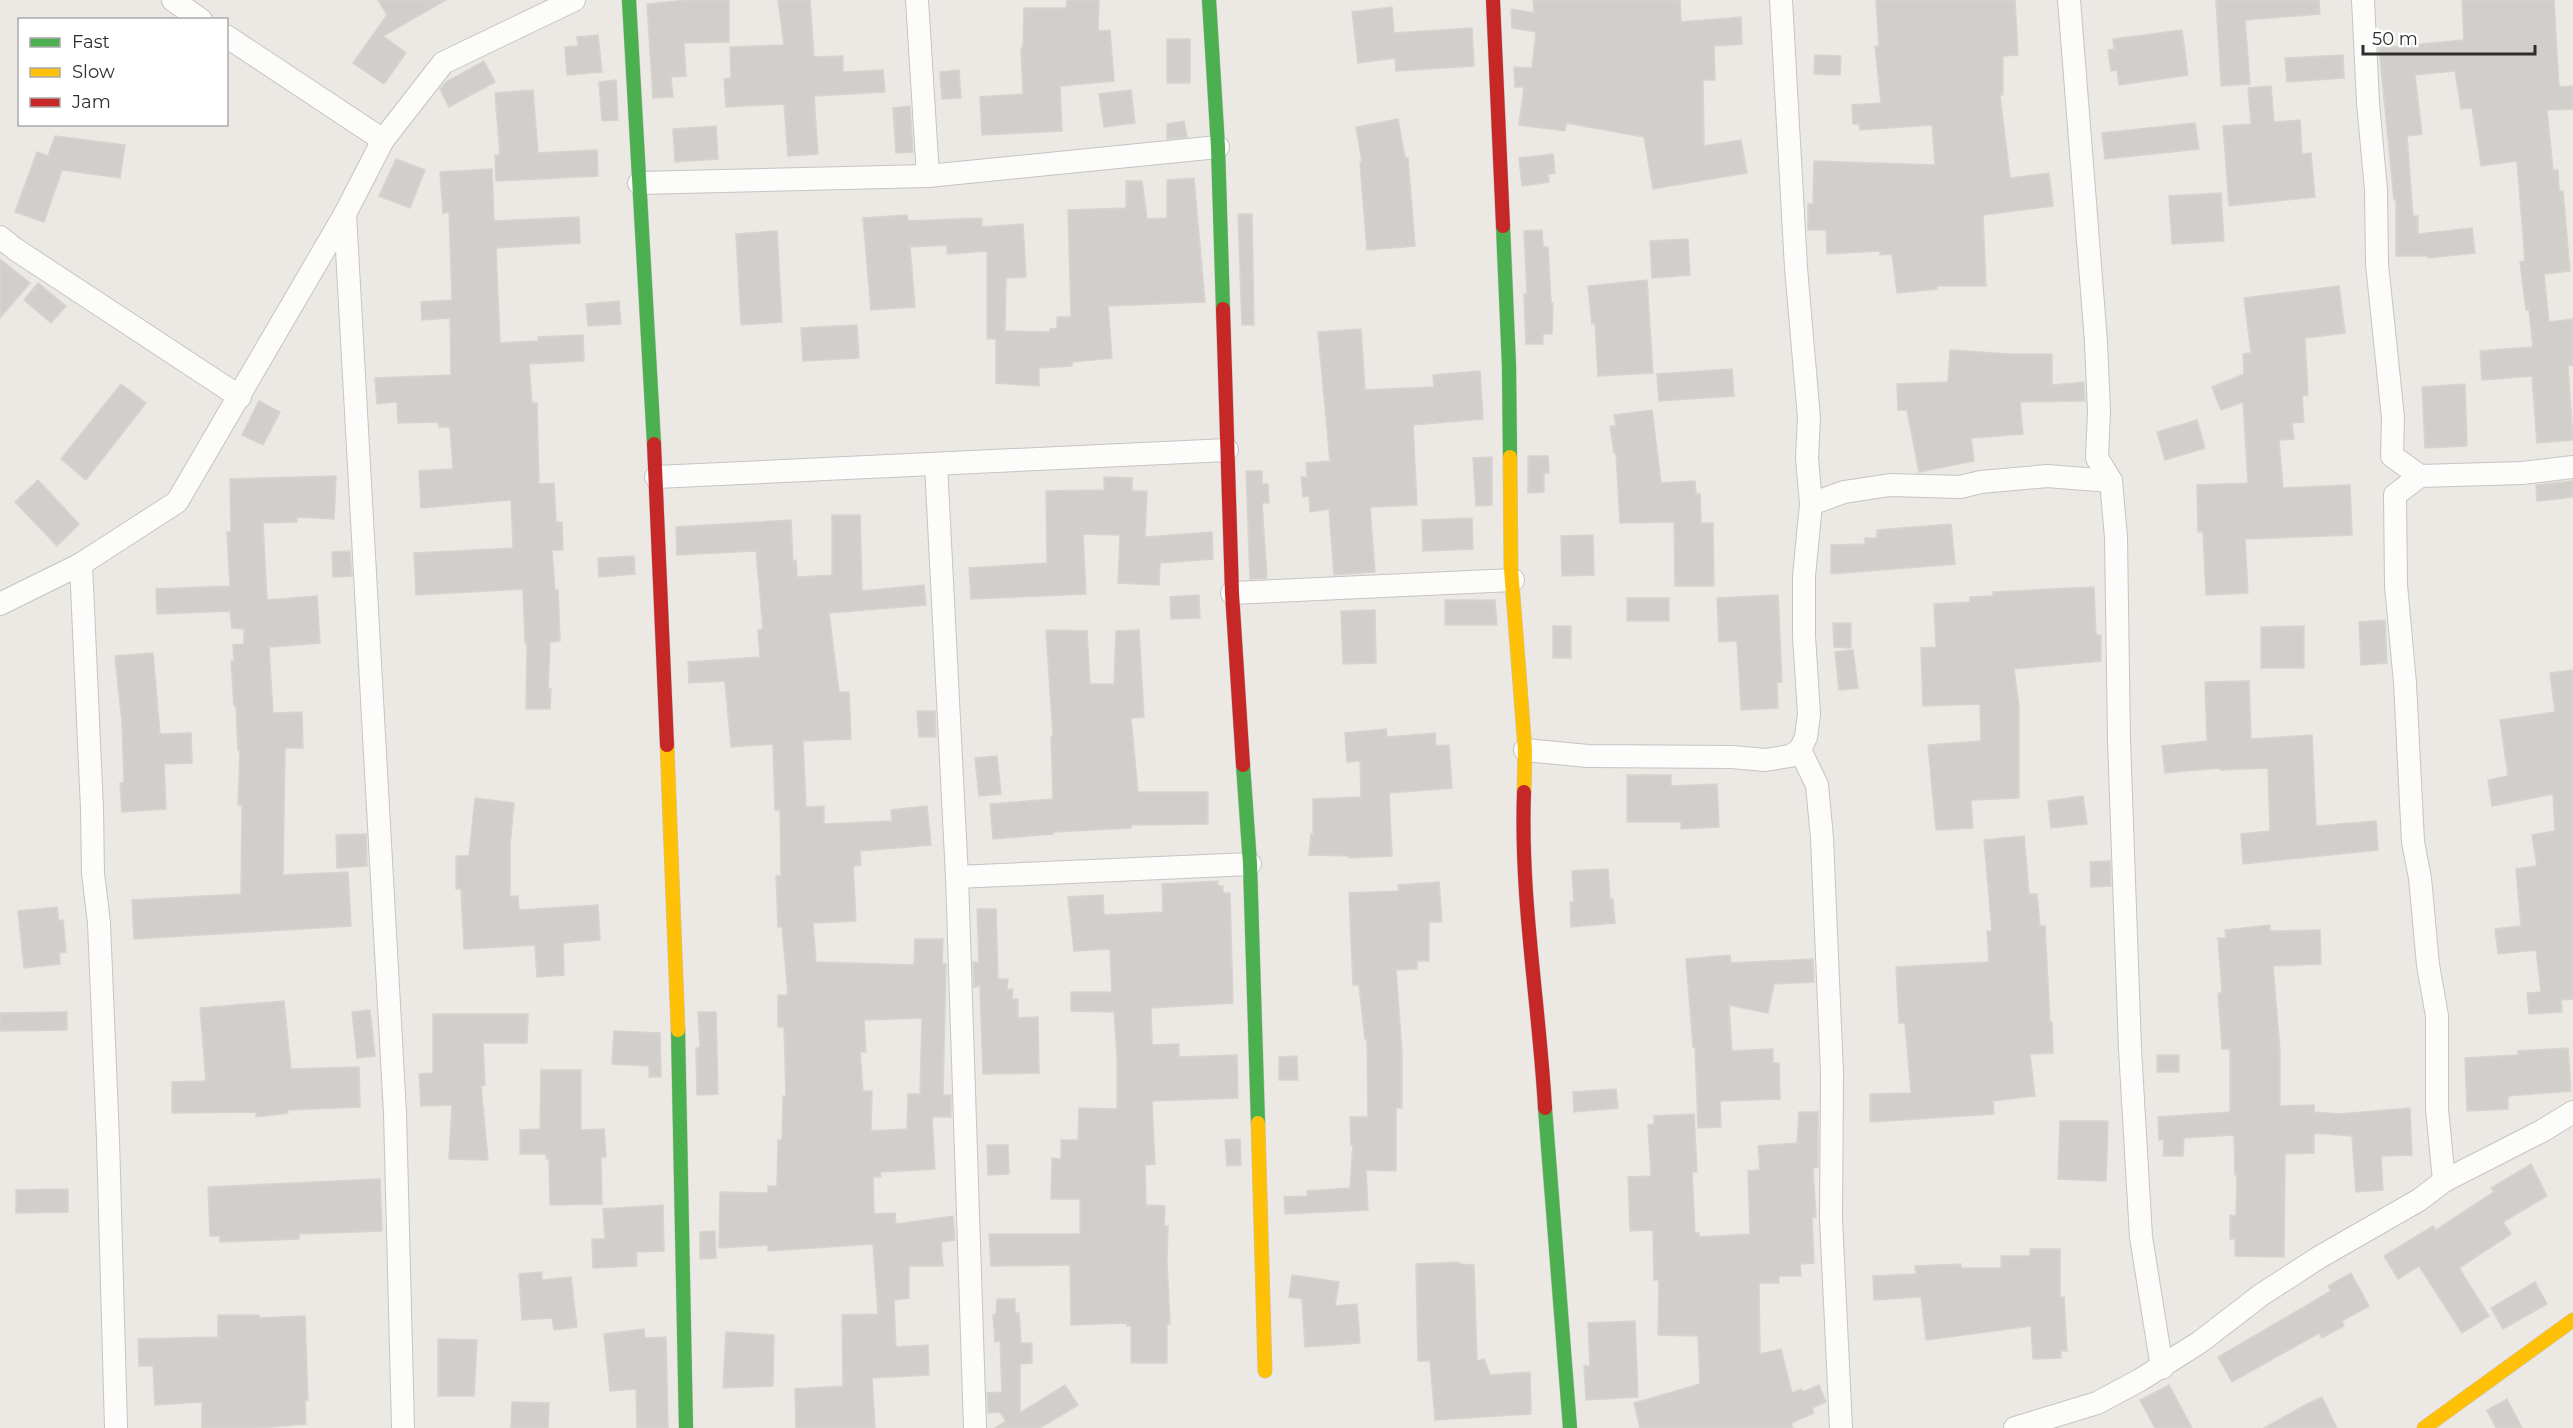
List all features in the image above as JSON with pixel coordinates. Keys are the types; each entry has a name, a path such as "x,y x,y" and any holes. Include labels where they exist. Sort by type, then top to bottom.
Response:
{"street":[{"path":"173,0 198,18"},
{"path":"0,604 81,564 177,502 345,214 382,140 443,63 574,0"},
{"path":"629,0 656,477 677,994 686,1428"},
{"path":"917,0 928,176"},
{"path":"1209,0 1218,147 1232,593 1250,864 1265,1371"},
{"path":"1492,0 1509,366 1513,579 1525,750 1523,812 1530,939 1542,1055 1545,1126 1570,1428"},
{"path":"1525,750 1588,756 1732,757 1765,760 1790,756 1800,750 1806,737 1809,714 1804,636 1804,576 1811,504 1807,458 1809,418 1796,268 1781,0"},
{"path":"2069,0 2096,342 2099,411 2097,458 2111,481 2116,537 2119,752 2130,1049 2141,1237 2162,1368"},
{"path":"2363,0 2368,103 2376,190 2377,264 2393,418 2392,456 2397,585 2405,683 2413,842 2420,878 2428,965 2437,1016 2437,1109 2444,1181"},
{"path":"228,37 382,140"},
{"path":"639,183 928,176 1218,147"},
{"path":"345,214 395,1113 403,1428"},
{"path":"0,237 240,397"},
{"path":"656,477 1227,450"},
{"path":"2392,456 2420,476"},
{"path":"936,464 957,877 975,1428"},
{"path":"2395,495 2420,476 2522,472 2573,467"},
{"path":"1811,504 1844,492 1890,485 1960,487 1981,482 2047,476 2111,481"},
{"path":"81,564 92,798 93,873 99,923 113,1241 116,1428"},
{"path":"1232,593 1513,579"},
{"path":"1800,750 1817,785 1822,838 1832,1074 1831,1219 1841,1428"},
{"path":"957,877 1250,864"},
{"path":"2015,1428 2097,1403 2162,1368 2261,1295 2348,1240 2420,1200 2444,1181 2542,1131 2573,1112"},
{"path":"2424,1428 2573,1320"}],"building":[{"path":"378,0 446,0 383,36 406,53 384,84 353,63 387,15"},
{"path":"688,0 729,0 729,42 684,43 686,76 671,77 673,97 653,98 647,4"},
{"path":"778,0 810,0 814,57 843,56 843,72 883,70 885,92 814,96 818,154 788,156 784,104 726,107 724,79 731,78 730,47 784,45"},
{"path":"1067,0 1099,0 1098,31 1110,30 1114,81 1060,86 1062,131 982,135 980,97 1023,94 1021,48 1023,48 1024,8 1066,8"},
{"path":"1533,0 1680,0 1681,22 1741,17 1742,44 1714,46 1715,80 1703,80 1704,146 1741,140 1747,173 1653,189 1644,137 1566,123 1565,131 1519,125 1524,87 1515,87 1514,67 1532,68 1536,32 1512,28 1511,11 1512,9 1534,13"},
{"path":"1876,0 2015,0 2018,55 2003,56 2003,95 2000,95 2010,178 2049,173 2053,206 1983,215 1986,286 1937,286 1937,289 1897,293 1892,254 1880,255 1880,251 1827,254 1826,230 1808,230 1808,204 1813,204 1814,161 1935,165 1932,125 1860,130 1859,124 1853,124 1852,105 1881,103 1875,46 1879,46"},
{"path":"2216,0 2319,0 2320,14 2245,20 2250,84 2221,86"},
{"path":"2462,0 2554,0 2559,87 2573,86 2573,109 2547,110 2553,170 2558,170 2559,191 2563,191 2570,271 2544,274 2549,322 2573,319 2573,365 2568,366 2573,440 2537,443 2532,376 2482,380 2480,351 2533,347 2520,262 2525,261 2517,161 2481,166 2472,108 2461,109 2455,71 2415,75 2422,134 2407,136 2413,216 2418,216 2418,234 2472,228 2475,253 2428,258 2428,256 2396,256 2396,200 2394,200 2379,48 2464,40"},
{"path":"1392,7 1394,33 1472,28 1474,66 1396,71 1395,58 1358,63 1352,12"},
{"path":"2182,30 2188,75 2119,85 2117,70 2111,71 2108,50 2114,49 2113,39"},
{"path":"598,35 602,72 567,75 565,47 578,46 577,37"},
{"path":"1167,39 1190,39 1190,83 1167,83"},
{"path":"1815,55 1841,56 1840,75 1814,74"},
{"path":"2343,55 2344,78 2287,82 2285,58"},
{"path":"484,61 495,82 449,107 440,89 446,82"},
{"path":"959,70 961,98 942,99 940,72"},
{"path":"616,80 618,120 602,121 599,82"},
{"path":"2271,86 2274,122 2300,120 2302,154 2311,153 2315,197 2229,206 2223,126 2251,124 2248,88"},
{"path":"533,90 538,153 597,150 598,176 496,181 495,155 500,155 495,93"},
{"path":"1131,90 1135,123 1104,127 1099,94"},
{"path":"910,106 913,152 896,153 893,108"},
{"path":"1398,119 1405,158 1408,158 1415,246 1367,250 1360,162 1362,162 1356,127"},
{"path":"1184,121 1187,137 1167,139 1167,124"},
{"path":"2195,123 2199,149 2105,159 2102,133"},
{"path":"716,126 718,159 675,162 673,129"},
{"path":"55,136 125,145 120,178 62,170 44,222 15,212 37,152 48,156"},
{"path":"1553,154 1555,173 1548,174 1549,182 1522,186 1519,158"},
{"path":"396,159 425,170 410,208 379,196"},
{"path":"492,169 494,221 579,217 580,243 496,248 500,343 538,341 538,337 583,335 584,361 529,364 532,403 537,403 539,484 554,483 556,522 562,522 563,550 552,550 555,590 558,590 560,641 550,642 548,689 551,689 550,709 526,709 527,643 525,643 523,589 416,595 414,553 513,548 511,500 421,508 419,471 453,469 450,427 439,427 438,422 398,423 397,402 377,404 375,378 451,375 450,318 422,320 421,302 452,300 449,212 443,213 440,172"},
{"path":"1194,178 1205,302 1108,306 1112,358 1072,362 1072,366 1039,368 1039,386 996,383 996,339 987,339 987,251 947,254 947,245 910,247 915,307 871,310 863,218 907,215 908,221 982,218 982,227 1023,224 1026,277 1006,278 1005,331 1050,332 1050,329 1057,328 1057,317 1071,317 1068,210 1126,208 1126,181 1142,181 1147,219 1167,218 1167,180"},
{"path":"2221,193 2224,241 2172,244 2169,196"},
{"path":"1238,214 1252,214 1254,325 1242,325"},
{"path":"1542,230 1543,247 1548,247 1551,303 1553,303 1552,334 1543,334 1543,344 1526,344 1524,294 1527,294 1524,231"},
{"path":"777,231 782,322 741,325 736,234"},
{"path":"1688,239 1690,275 1652,278 1650,241"},
{"path":"0,259 30,283 0,318"},
{"path":"1647,280 1653,373 1598,376 1595,324 1592,324 1588,286"},
{"path":"38,283 66,306 51,323 24,300"},
{"path":"2339,286 2345,333 2305,338 2308,395 2302,396 2304,422 2292,423 2294,439 2279,440 2283,488 2350,485 2352,535 2245,539 2248,593 2206,595 2203,532 2198,532 2197,485 2248,483 2243,402 2221,410 2212,387 2244,374 2243,354 2251,353 2244,298"},
{"path":"619,301 621,324 588,326 586,304"},
{"path":"857,325 859,358 803,361 801,328"},
{"path":"1361,329 1365,390 1434,387 1433,375 1480,371 1483,419 1413,425 1417,505 1370,507 1375,572 1334,575 1329,509 1310,512 1309,496 1303,497 1301,477 1307,477 1306,463 1330,461 1318,332"},
{"path":"1950,350 2052,354 2052,385 2084,382 2085,401 2020,402 2023,434 1971,438 1974,461 1919,472 1907,410 1898,410 1897,384 1948,382"},
{"path":"1732,369 1734,396 1659,401 1657,374"},
{"path":"121,384 146,403 86,480 61,459"},
{"path":"2465,384 2467,446 2425,448 2422,387"},
{"path":"259,401 280,412 263,445 242,435"},
{"path":"1652,410 1661,483 1695,481 1696,494 1700,494 1701,523 1713,523 1714,586 1675,586 1674,522 1620,523 1616,453 1614,453 1610,426 1616,426 1614,415"},
{"path":"2197,420 2205,448 2165,460 2157,432"},
{"path":"1528,456 1548,456 1549,473 1544,473 1544,492 1528,493"},
{"path":"1492,457 1492,505 1476,506 1473,458"},
{"path":"1246,471 1262,471 1262,484 1268,484 1269,503 1262,503 1267,578 1250,579"},
{"path":"336,476 334,519 297,517 297,522 263,523 267,600 317,596 320,643 269,647 273,713 302,712 303,748 285,748 283,875 348,872 351,926 134,939 132,900 241,894 242,805 238,805 240,750 238,750 231,661 234,661 233,645 244,644 244,629 232,628 230,611 157,614 156,589 230,586 227,532 231,532 230,479"},
{"path":"1104,477 1132,478 1132,491 1147,491 1145,537 1212,532 1213,559 1160,563 1159,585 1118,583 1120,535 1083,534 1086,594 971,599 969,568 1047,563 1046,491 1104,490"},
{"path":"38,480 79,524 57,546 15,502"},
{"path":"2573,481 2573,497 2537,501 2536,485"},
{"path":"832,515 860,515 862,591 924,585 926,605 829,613 839,692 849,692 851,739 803,741 806,807 824,806 824,824 892,821 891,810 927,806 931,845 860,851 861,865 853,866 856,921 813,923 816,962 914,965 915,939 943,939 942,964 946,964 943,1095 951,1095 951,1117 932,1117 935,1169 880,1172 881,1177 873,1177 874,1214 895,1213 896,1224 953,1216 955,1240 941,1242 943,1266 909,1266 909,1298 894,1300 896,1347 928,1345 929,1375 872,1378 875,1428 796,1428 795,1389 843,1386 842,1315 878,1314 873,1244 768,1251 768,1245 719,1248 720,1192 768,1193 768,1186 777,1186 778,1140 782,1140 783,1096 786,1096 784,1027 778,1027 778,995 788,995 782,927 778,927 776,876 781,876 780,810 775,810 773,744 731,747 725,681 689,683 688,662 760,657 758,630 763,629 756,551 677,555 676,527 791,520 793,561 796,560 797,577 832,575","holes":["922,1018 920,1094 908,1094 907,1129 871,1131 872,1091 863,1091 860,1052 866,1052 864,1020"]},
{"path":"1472,518 1473,549 1423,551 1422,520"},
{"path":"1951,524 1955,564 1831,574 1831,545 1865,544 1865,538 1877,538 1877,530"},
{"path":"1593,535 1594,575 1562,576 1561,536"},
{"path":"350,551 352,576 333,577 332,552"},
{"path":"634,556 635,574 599,577 598,558"},
{"path":"2094,587 2096,635 2101,635 2101,661 2014,669 2019,707 2019,798 1971,800 1973,828 1936,830 1928,745 1981,741 1980,704 1923,706 1921,648 1936,647 1934,604 1970,602 1970,597 1993,596 1993,592"},
{"path":"1199,595 1200,618 1171,619 1170,597"},
{"path":"1778,595 1782,682 1777,683 1778,708 1741,710 1737,641 1719,642 1717,598"},
{"path":"1627,598 1669,598 1669,621 1627,621"},
{"path":"1445,600 1495,600 1497,625 1445,625"},
{"path":"1375,610 1376,663 1343,664 1341,611"},
{"path":"2385,620 2387,663 2361,665 2359,622"},
{"path":"1833,623 1851,623 1851,648 1834,647"},
{"path":"1553,626 1571,626 1571,658 1553,658"},
{"path":"2304,626 2304,668 2261,668 2261,627"},
{"path":"1046,630 1087,631 1090,684 1114,684 1116,631 1139,630 1144,717 1131,718 1138,792 1208,792 1208,824 1131,825 1131,828 1053,832 1053,834 993,839 990,804 1053,799 1051,737 1053,737"},
{"path":"1853,650 1858,688 1839,690 1835,652"},
{"path":"153,653 160,734 191,733 192,763 164,764 166,809 122,812 120,783 124,782 122,723 115,656"},
{"path":"2573,670 2573,999 2561,1000 2562,1012 2529,1014 2527,993 2541,992 2536,950 2498,954 2495,929 2521,926 2516,869 2537,866 2532,835 2555,831 2553,794 2492,806 2488,780 2508,776 2500,720 2555,712 2550,673"},
{"path":"2249,681 2251,739 2312,735 2316,826 2376,821 2378,850 2243,864 2241,834 2270,831 2268,768 2220,770 2220,768 2165,773 2162,746 2207,741 2205,682"},
{"path":"917,711 935,711 936,737 919,737"},
{"path":"1386,729 1387,737 1435,733 1436,746 1449,745 1452,788 1389,793 1392,856 1349,858 1349,856 1309,855 1311,834 1313,835 1313,799 1361,797 1360,761 1347,762 1345,733"},
{"path":"997,756 1001,794 979,796 975,758"},
{"path":"1627,775 1671,775 1671,786 1717,784 1719,827 1681,829 1681,822 1627,822"},
{"path":"2083,796 2087,824 2051,828 2048,801"},
{"path":"475,798 514,803 510,845 510,896 518,896 519,910 598,905 600,940 563,943 564,975 537,977 535,945 464,949 461,889 456,889 456,856 469,856"},
{"path":"366,834 367,866 337,868 336,835"},
{"path":"2024,836 2029,894 2037,894 2040,926 2045,926 2050,1022 2052,1022 2053,1053 2030,1054 2035,1096 1993,1101 1994,1114 1870,1122 1870,1094 1911,1093 1905,1023 1899,1023 1896,967 1989,962 1987,931 1992,931 1984,840"},
{"path":"2110,861 2111,886 2091,887 2090,862"},
{"path":"1608,869 1610,899 1613,899 1615,923 1571,927 1570,902 1574,902 1572,871"},
{"path":"1218,881 1218,886 1223,886 1223,893 1230,893 1233,1003 1151,1008 1152,1045 1179,1044 1179,1057 1237,1055 1238,1098 1152,1101 1155,1164 1145,1165 1146,1205 1165,1206 1164,1226 1168,1226 1170,1324 1167,1324 1167,1363 1131,1363 1131,1326 1127,1326 1127,1323 1071,1325 1070,1265 991,1266 989,1234 1080,1234 1080,1199 1051,1199 1052,1158 1061,1159 1061,1140 1078,1140 1079,1108 1117,1109 1114,1012 1071,1011 1071,992 1112,992 1110,949 1074,951 1068,897 1103,895 1104,915 1163,912 1162,884"},
{"path":"1439,882 1442,922 1429,922 1429,961 1417,961 1417,969 1396,970 1402,1052 1402,1108 1396,1108 1396,1171 1366,1170 1368,1210 1285,1214 1284,1197 1307,1196 1307,1191 1350,1188 1353,1145 1351,1145 1350,1117 1368,1117 1367,1039 1365,1039 1359,985 1353,985 1349,893 1399,891 1398,885"},
{"path":"57,907 59,921 63,920 66,952 59,953 60,964 24,968 18,911"},
{"path":"977,909 996,909 998,979 1008,979 1007,989 1013,989 1012,999 1018,999 1018,1018 1038,1017 1039,1073 983,1074 980,986 974,987 973,962 979,962"},
{"path":"2270,925 2270,931 2320,930 2321,964 2273,966 2280,1051 2280,1106 2314,1105 2314,1112 2339,1114 2410,1108 2412,1155 2381,1156 2383,1190 2356,1192 2352,1136 2314,1133 2314,1153 2285,1154 2284,1257 2235,1256 2235,1239 2230,1239 2230,1215 2236,1216 2237,1175 2235,1175 2234,1135 2184,1138 2183,1156 2163,1156 2164,1139 2159,1140 2158,1117 2230,1112 2230,1049 2222,1049 2218,993 2222,993 2218,938 2226,938 2225,930"},
{"path":"1730,955 1731,963 1813,959 1814,982 1774,984 1768,1013 1729,1005 1732,1051 1773,1049 1773,1063 1779,1063 1780,1099 1720,1101 1721,1127 1698,1128 1695,1047 1693,1047 1686,959"},
{"path":"284,1001 291,1069 359,1067 360,1107 287,1110 288,1113 256,1117 256,1112 172,1113 172,1082 206,1081 200,1008"},
{"path":"370,1010 375,1056 357,1058 352,1012"},
{"path":"67,1012 67,1030 0,1031 0,1013"},
{"path":"698,1012 716,1012 718,1094 697,1095 696,1048 700,1048"},
{"path":"433,1014 528,1014 527,1043 483,1043 485,1085 481,1086 488,1160 449,1159 452,1105 421,1106 419,1074 433,1073"},
{"path":"614,1031 660,1033 661,1077 649,1077 649,1066 612,1064"},
{"path":"2568,1048 2571,1091 2508,1096 2508,1109 2467,1111 2465,1058 2518,1055 2518,1051"},
{"path":"2157,1055 2179,1055 2179,1072 2157,1072"},
{"path":"1297,1056 1298,1080 1279,1080 1279,1057"},
{"path":"541,1070 581,1070 581,1130 604,1129 606,1157 601,1157 602,1204 550,1205 549,1159 546,1159 546,1154 520,1154 520,1130 540,1129"},
{"path":"1616,1089 1618,1108 1574,1112 1573,1092"},
{"path":"1799,1112 1818,1112 1818,1167 1813,1168 1816,1217 1812,1218 1814,1263 1800,1264 1801,1276 1779,1276 1779,1283 1759,1283 1760,1354 1781,1349 1792,1393 1801,1389 1803,1392 1819,1385 1826,1402 1812,1408 1814,1413 1791,1423 1793,1428 1640,1428 1634,1403 1700,1384 1698,1336 1658,1335 1659,1280 1654,1280 1653,1230 1630,1231 1628,1177 1651,1176 1648,1125 1654,1124 1654,1116 1694,1114 1697,1172 1692,1172 1695,1233 1699,1233 1699,1237 1750,1234 1748,1171 1760,1170 1758,1146 1797,1143"},
{"path":"2060,1121 2108,1121 2106,1181 2058,1179"},
{"path":"1240,1139 1241,1165 1227,1166 1225,1140"},
{"path":"987,1145 1008,1145 1009,1174 988,1175"},
{"path":"2531,1164 2547,1196 2503,1222 2511,1234 2459,1268 2489,1316 2462,1333 2419,1266 2398,1279 2384,1256 2433,1226 2436,1230 2494,1192 2491,1188"},
{"path":"380,1179 382,1231 299,1234 299,1239 220,1242 220,1236 210,1236 208,1187"},
{"path":"68,1189 68,1212 16,1213 16,1190"},
{"path":"663,1205 664,1251 636,1252 637,1266 593,1268 592,1239 605,1239 603,1209"},
{"path":"715,1231 716,1258 700,1259 700,1232"},
{"path":"2030,1249 2060,1249 2060,1298 2064,1297 2067,1351 2061,1351 2061,1358 2033,1359 2031,1326 1926,1340 1921,1297 1874,1300 1873,1276 1916,1274 1915,1266 1961,1264 1961,1268 2001,1268 2001,1256 2030,1256"},
{"path":"1459,1262 1459,1264 1474,1265 1477,1361 1484,1359 1490,1375 1530,1372 1531,1414 1435,1420 1430,1361 1418,1361 1416,1264"},
{"path":"542,1272 542,1280 571,1277 577,1327 554,1330 552,1318 522,1320 519,1274"},
{"path":"2351,1273 2369,1306 2342,1321 2344,1326 2322,1338 2319,1333 2232,1382 2218,1357 2331,1291 2328,1286"},
{"path":"1292,1275 1339,1282 1335,1306 1357,1304 1360,1343 1305,1347 1302,1299 1289,1297"},
{"path":"2535,1282 2547,1304 2503,1329 2491,1308"},
{"path":"997,1299 1015,1299 1015,1313 1019,1313 1021,1343 1032,1343 1032,1363 1020,1364 1020,1413 1065,1385 1078,1405 1040,1428 995,1428 1006,1421 1000,1412 988,1413 987,1393 1002,1392 1000,1341 995,1342 993,1315 996,1314"},
{"path":"218,1315 259,1315 259,1318 305,1316 308,1400 305,1400 306,1424 258,1428 202,1428 202,1402 155,1405 153,1366 139,1366 138,1339 218,1337"},
{"path":"1635,1321 1638,1397 1586,1400 1584,1366 1590,1366 1588,1323"},
{"path":"644,1329 645,1338 666,1337 668,1428 637,1428 636,1389 610,1391 604,1334"},
{"path":"726,1332 774,1335 773,1386 723,1388"},
{"path":"438,1339 477,1340 474,1396 438,1396"},
{"path":"2169,1385 2192,1428 2155,1428 2140,1400"},
{"path":"2322,1397 2337,1428 2264,1428 2305,1405"},
{"path":"2507,1399 2522,1428 2496,1428 2487,1410"},
{"path":"512,1402 549,1403 548,1428 511,1428"}],"traffic: fast":[{"path":"629,0 654,444"},
{"path":"1209,0 1218,147 1223,309"},
{"path":"1503,226 1510,457"},
{"path":"1243,765 1250,864 1258,1123"},
{"path":"678,1030 686,1428"},
{"path":"1545,1108 1570,1428"}],"traffic: slow":[{"path":"1510,457 1511,569 1525,750 1524,792"},
{"path":"667,745 678,1030"},
{"path":"1258,1123 1265,1371"},
{"path":"2424,1428 2573,1320"}],"traffic: jam":[{"path":"1493,0 1503,226"},
{"path":"1223,309 1232,593 1243,765"},
{"path":"654,444 667,745"},
{"path":"1524,792 1527,910 1545,1108"}]}
